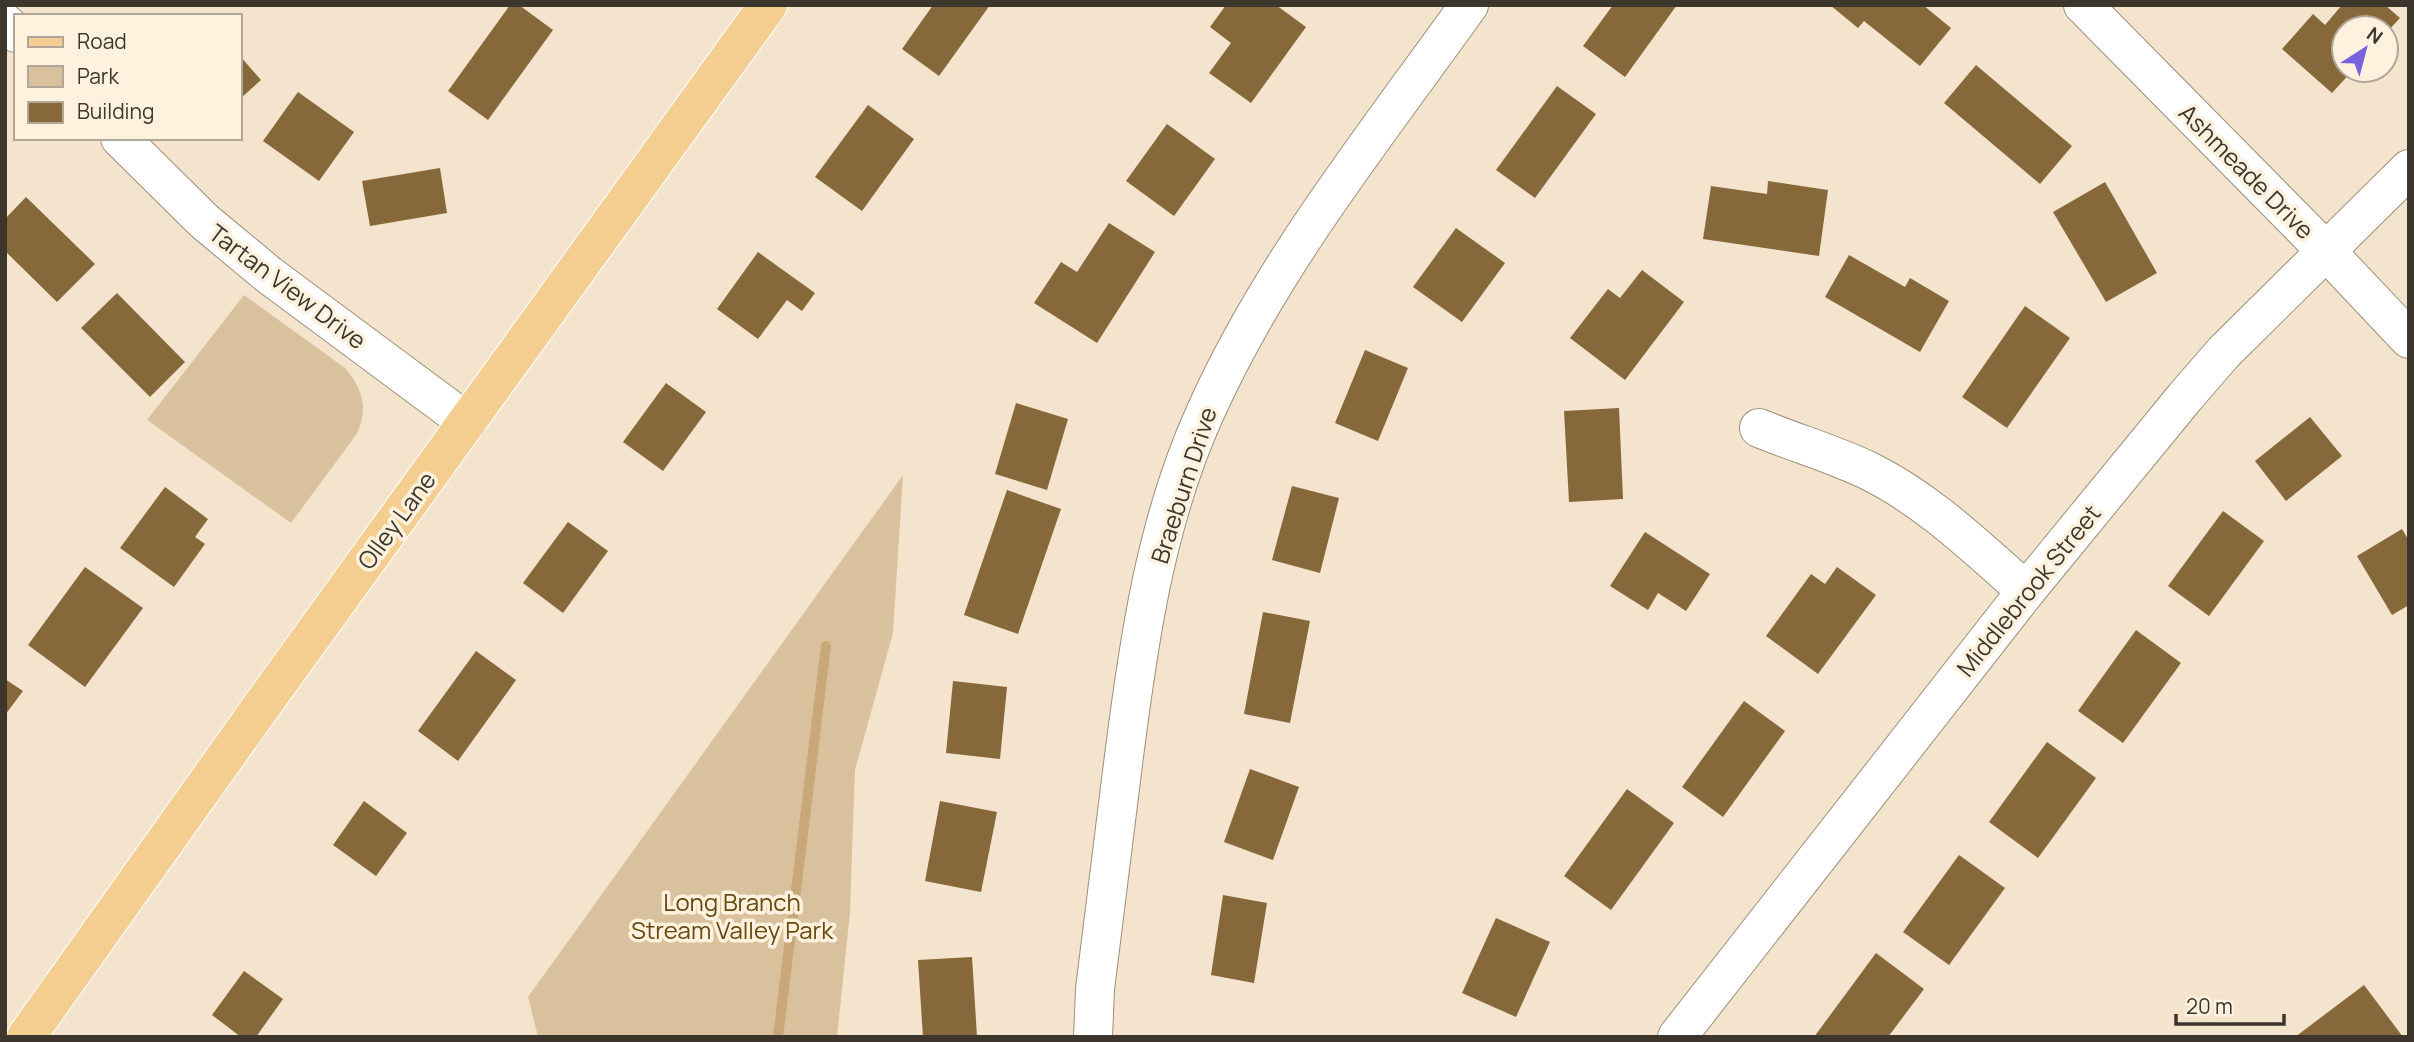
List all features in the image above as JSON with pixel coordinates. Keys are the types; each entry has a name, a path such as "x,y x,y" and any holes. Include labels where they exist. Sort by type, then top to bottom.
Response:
{"main road":[{"name":"Olley Lane","path":"26,1037 768,5"}],"street":[{"name":"Braeburn Drive","path":"1093,1037 1095,989 1136,658 1154,569 1177,488 1203,416 1237,345 1298,245 1469,5"},
{"name":"Ashmeade Drive","path":"2083,5 2409,339"},
{"name":"Tartan View Drive","path":"122,140 213,229 269,275 467,422"},
{"name":"Middlebrook Street","path":"1677,1037 2026,591 2185,397 2224,352 2409,169"},
{"path":"1759,428 1869,471 1921,503 2026,591"}],"green space":[{"path":"244,295 345,368 356,384 362,400 362,417 356,435 291,523 147,420"},
{"name":"Long Branch Stream Valley Park","path":"903,475 893,633 855,770 850,912 837,1037 538,1037 528,997"}],"building":[{"path":"510,5 519,5 553,30 488,120 448,91"},
{"path":"933,5 990,5 939,76 902,49"},
{"path":"1226,5 1276,5 1306,27 1251,103 1209,73 1231,43 1210,27"},
{"path":"1613,5 1677,5 1625,77 1583,46"},
{"path":"1830,5 1923,5 1951,28 1920,66 1864,21 1858,28"},
{"path":"2342,5 2385,5 2395,14 2334,14"},
{"path":"2313,14 2325,25 2330,19 2330,84 2340,84 2332,93 2282,49"},
{"path":"242,58 261,80 242,97"},
{"path":"1976,65 2072,146 2040,184 1944,103"},
{"path":"1557,86 1596,114 1535,198 1496,170"},
{"path":"298,92 354,132 319,181 263,141"},
{"path":"868,105 914,139 862,211 815,177"},
{"path":"1167,124 1215,159 1174,216 1126,181"},
{"path":"440,168 447,213 370,226 362,181"},
{"path":"1768,181 1828,190 1819,256 1703,239 1711,186 1767,194"},
{"path":"2105,182 2157,273 2106,302 2053,212"},
{"path":"26,197 95,264 57,302 5,251 5,219"},
{"path":"1109,223 1155,252 1097,343 1034,303 1061,262 1077,272"},
{"path":"1456,228 1505,263 1462,322 1413,287"},
{"path":"758,252 815,293 802,311 787,300 758,339 717,309"},
{"path":"1849,255 1905,287 1910,278 1949,301 1920,352 1825,297"},
{"path":"1642,270 1684,302 1625,380 1570,338 1608,289 1620,298"},
{"path":"117,293 185,362 150,397 81,328"},
{"path":"2025,306 2070,338 2007,428 1962,397"},
{"path":"1365,350 1408,368 1378,441 1335,423"},
{"path":"666,383 706,412 663,471 623,442"},
{"path":"1016,403 1068,419 1047,490 995,474"},
{"path":"1619,408 1623,499 1569,502 1564,411"},
{"path":"2310,417 2342,456 2286,501 2255,461"},
{"path":"1292,486 1339,498 1320,573 1272,560"},
{"path":"165,487 208,519 195,537 205,544 174,587 120,548"},
{"path":"1007,490 1061,509 1018,634 964,615"},
{"path":"2223,511 2264,541 2209,616 2168,586"},
{"path":"568,522 608,551 563,613 523,583"},
{"path":"2402,529 2409,541 2409,605 2392,615 2357,556"},
{"path":"1645,532 1710,574 1686,611 1658,593 1648,610 1610,586"},
{"path":"85,567 143,608 85,687 28,645"},
{"path":"1837,567 1876,595 1818,674 1766,636 1811,574 1825,584"},
{"path":"1263,612 1310,621 1290,723 1244,714"},
{"path":"2136,630 2181,663 2123,743 2078,711"},
{"path":"476,651 516,680 458,761 418,731"},
{"path":"5,679 23,691 5,715"},
{"path":"953,681 1007,687 1000,759 946,753"},
{"path":"1744,701 1785,731 1723,817 1682,787"},
{"path":"2047,742 2096,778 2038,858 1989,822"},
{"path":"1250,769 1299,787 1273,860 1224,842"},
{"path":"1627,789 1674,823 1611,910 1564,876"},
{"path":"364,801 407,833 376,876 333,845"},
{"path":"940,801 997,812 981,892 925,881"},
{"path":"1959,855 2005,888 1949,965 1903,932"},
{"path":"1223,895 1267,903 1254,983 1211,975"},
{"path":"1496,918 1550,942 1516,1017 1462,993"},
{"path":"1876,953 1924,989 1888,1037 1814,1037"},
{"path":"972,957 977,1037 923,1037 918,960"},
{"path":"244,971 283,999 256,1037 241,1037 212,1015"},
{"path":"2364,985 2403,1037 2295,1037"}],"waterway":[{"path":"778,1037 826,646"}]}
